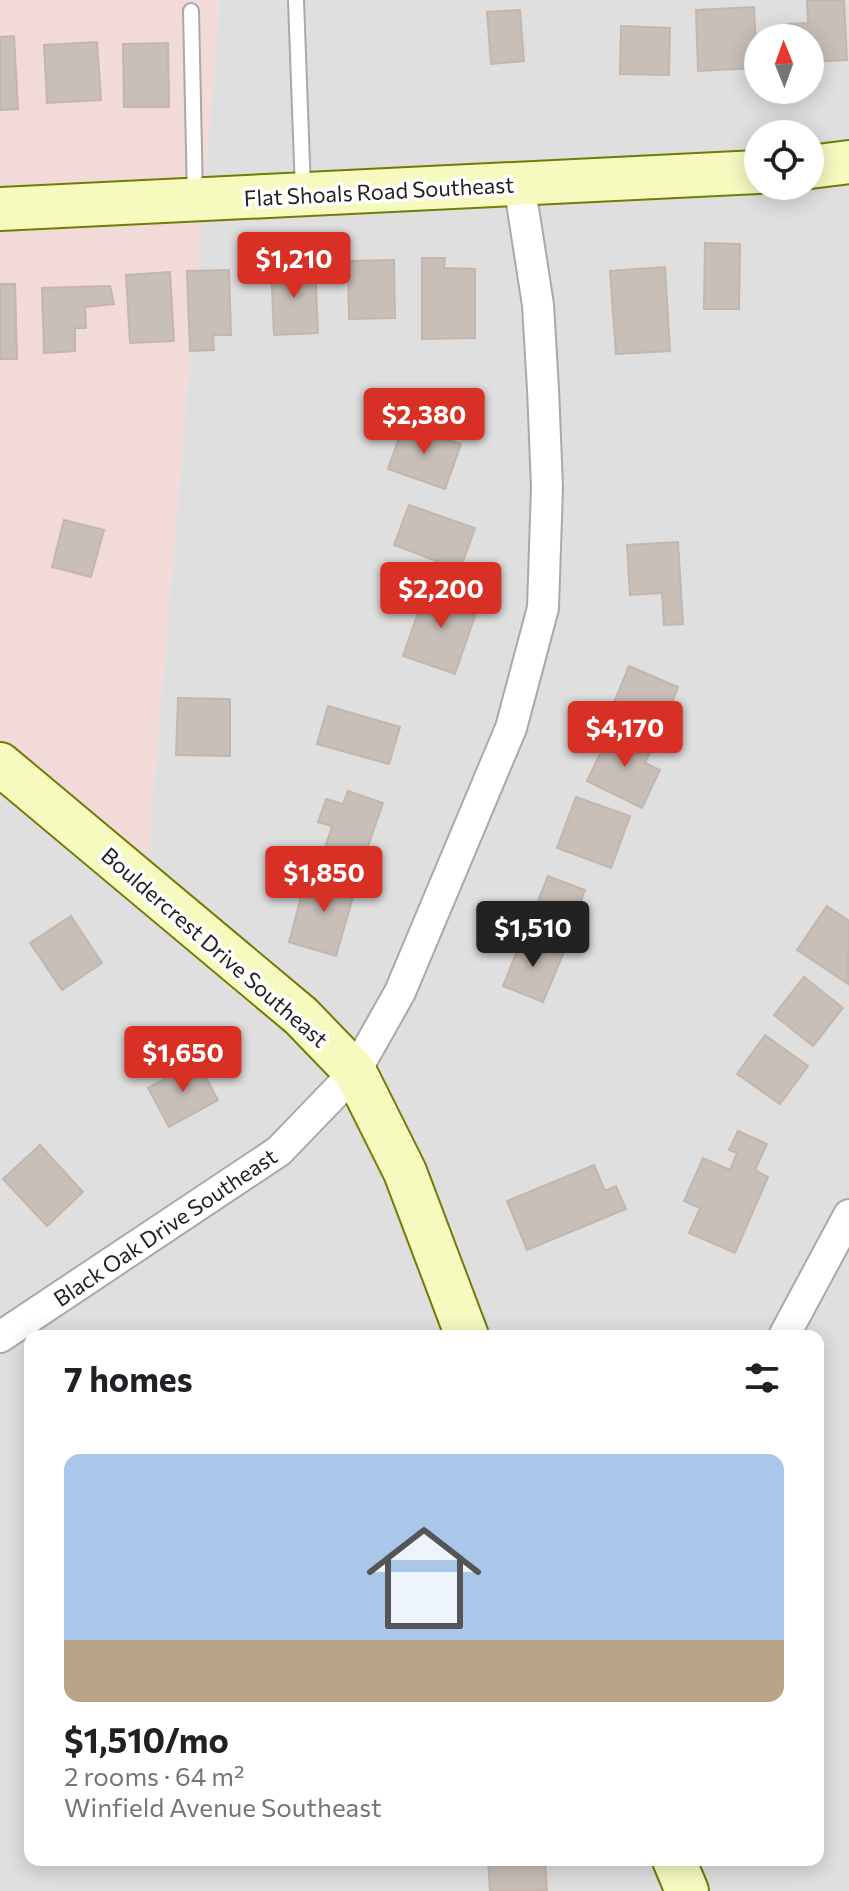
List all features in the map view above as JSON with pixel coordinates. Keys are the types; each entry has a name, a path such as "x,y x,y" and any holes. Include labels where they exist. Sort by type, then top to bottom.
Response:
{"street":[{"path":"824,165 849,162"},
{"name":"Flat Shoals Road Southeast","path":"0,209 744,173"},
{"name":"Black Oak Drive Southeast","path":"0,1337 279,1151 355,1072 400,992 511,728 543,608 547,487 543,389 538,305 519,183"},
{"name":"Bouldercrest Drive Southeast","path":"0,764 301,1016 355,1072 405,1172 465,1330"},
{"path":"787,1330 849,1215"},
{"path":"677,1866 687,1891"}],"lane":[{"path":"296,0 303,196"},
{"path":"191,11 195,201"}],"shaded area":[{"path":"0,0 220,0 148,858 0,739"},
{"path":"220,0 849,0 849,1891 0,1891 0,739 148,857"}],"building":[{"path":"807,0 844,0 847,60 824,61 824,24 788,24 808,23"},
{"path":"754,7 755,24 744,24 744,69 698,71 696,10"},
{"path":"520,10 524,61 491,64 487,12"},
{"path":"621,26 670,28 669,75 620,74"},
{"path":"14,36 18,109 0,110 0,37"},
{"path":"97,42 101,100 47,103 44,45"},
{"path":"168,43 169,107 124,107 123,44"},
{"path":"705,243 740,244 739,309 704,309"},
{"path":"422,258 445,258 444,268 475,269 475,338 422,339"},
{"path":"394,260 395,318 349,319 348,261"},
{"path":"315,264 318,333 274,335 271,266"},
{"path":"665,267 670,351 616,354 610,271"},
{"path":"229,270 231,335 213,335 214,350 190,351 187,271"},
{"path":"170,272 174,341 130,343 126,275"},
{"path":"0,284 15,284 17,359 0,359"},
{"path":"110,286 114,304 85,307 86,328 75,328 75,351 44,353 42,288"},
{"path":"404,424 461,444 445,489 388,469"},
{"path":"409,505 475,528 460,570 394,545"},
{"path":"64,520 104,530 91,577 52,567"},
{"path":"678,542 683,624 664,625 662,593 630,595 627,545"},
{"path":"427,587 479,604 455,674 403,656"},
{"path":"629,666 678,687 658,737 608,717"},
{"path":"178,698 230,699 230,756 176,755"},
{"path":"328,706 400,727 389,764 317,744"},
{"path":"612,729 652,748 645,763 660,770 642,808 587,781"},
{"path":"348,791 383,803 362,864 324,851 332,826 318,822 326,799 343,804"},
{"path":"576,797 630,816 611,868 557,848"},
{"path":"317,872 357,883 336,956 289,942 302,893 311,896"},
{"path":"548,876 585,890 573,923 535,908"},
{"path":"827,906 849,921 848,984 797,950"},
{"path":"71,916 102,963 62,990 30,943"},
{"path":"523,936 564,952 543,1002 503,986"},
{"path":"804,977 843,1008 813,1046 774,1015"},
{"path":"765,1035 808,1066 780,1104 737,1074"},
{"path":"197,1061 218,1100 169,1127 148,1088"},
{"path":"738,1131 767,1144 755,1170 768,1177 735,1253 689,1233 700,1208 684,1201 703,1158 730,1170 737,1153 729,1150"},
{"path":"40,1145 83,1192 47,1226 3,1179"},
{"path":"594,1165 605,1191 616,1186 626,1209 527,1250 507,1201"},
{"path":"488,1866 545,1866 547,1890 490,1891"}]}
